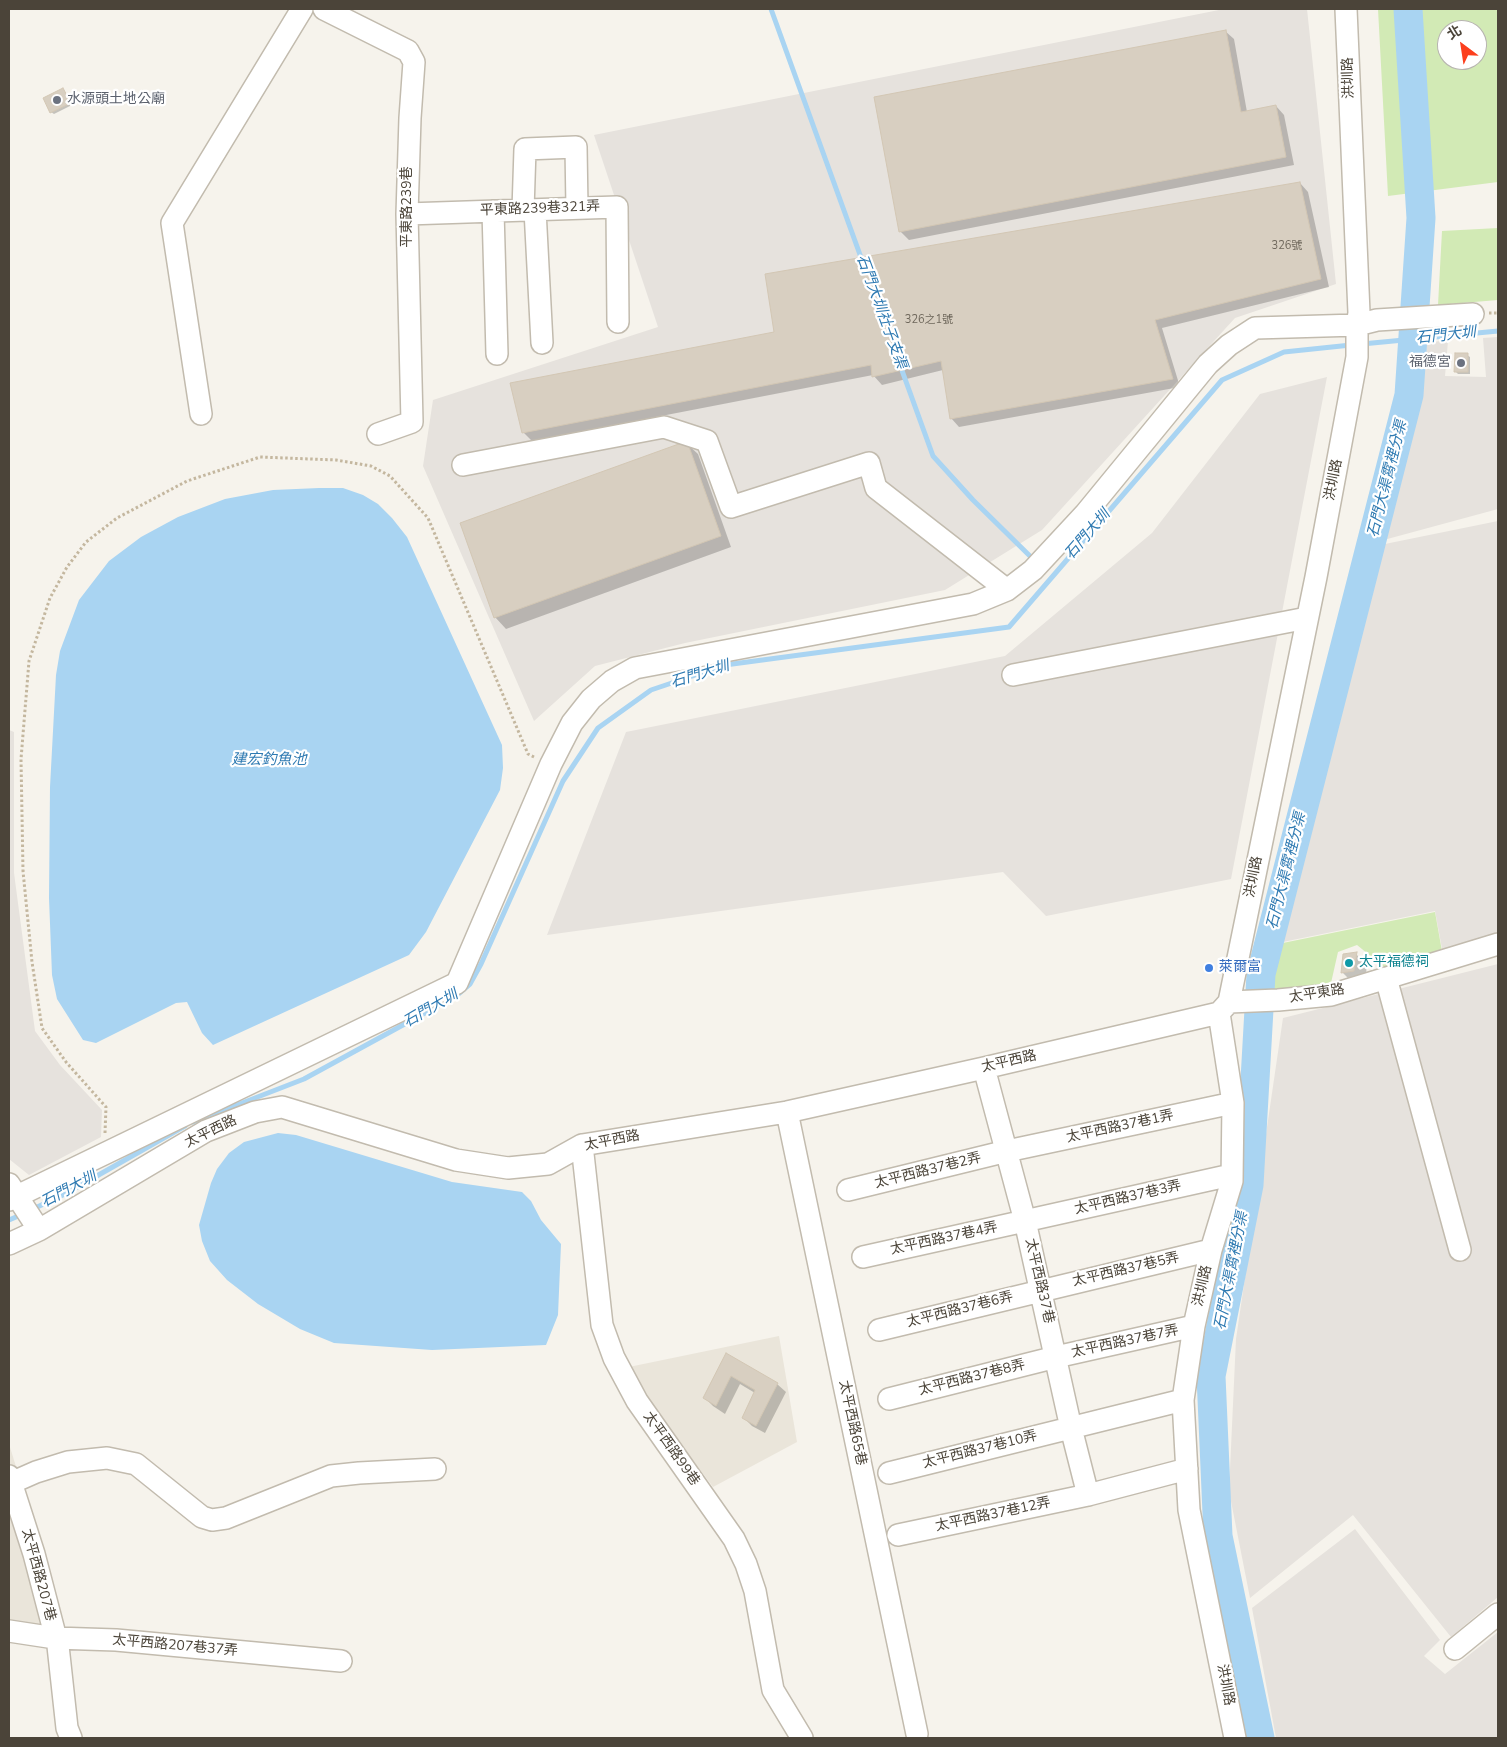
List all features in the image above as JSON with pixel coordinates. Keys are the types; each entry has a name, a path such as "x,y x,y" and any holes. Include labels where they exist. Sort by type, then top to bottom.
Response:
{"street":[{"path":"201,414 172,223 302,9"},
{"name":"平東路239巷","path":"324,9 408,51 414,62 410,118 408,214 412,422 378,434"},
{"name":"洪圳路","path":"1235,1738 1189,1510 1183,1400 1194,1326 1211,1250 1232,1181 1232,1005 1362,335 1359,313 1346,9"},
{"path":"542,343 525,149 576,147 577,208"},
{"name":"平東路239巷321弄","path":"408,214 617,206 618,322"},
{"path":"493,211 497,354"},
{"path":"36,1225 14,1195 457,983 551,764 572,723 591,698 612,681 635,668 973,604 1007,590 1033,570 1085,514 1208,364 1229,345 1255,328 1362,335 1473,314"},
{"path":"464,465 664,427 707,441 731,507 869,463 876,488 1007,590"},
{"path":"1013,675 1307,618"},
{"name":"太平東路","path":"1232,1005 1331,995 1498,944"},
{"path":"1386,978 1460,1250"},
{"name":"太平西路","path":"9,1244 36,1225 206,1131 255,1112 282,1107 456,1160 508,1168 548,1164 582,1145 787,1112 984,1068 1232,1005"},
{"name":"太平西路37巷","path":"984,1068 1025,1221 1071,1428 1088,1495"},
{"name":"太平西路37巷1弄","path":"1007,1152 1233,1103"},
{"name":"太平西路65巷","path":"787,1112 917,1734"},
{"name":"太平西路99巷","path":"582,1145 602,1325 614,1358 637,1401 734,1539 746,1564 755,1591 773,1690 802,1738"},
{"name":"太平西路37巷2弄","path":"848,1190 1007,1152"},
{"name":"太平西路37巷3弄","path":"1025,1221 1232,1174"},
{"name":"太平西路37巷4弄","path":"863,1257 1025,1221"},
{"name":"太平西路37巷5弄","path":"1041,1290 1211,1250"},
{"name":"太平西路37巷6弄","path":"879,1330 1041,1290"},
{"name":"太平西路37巷7弄","path":"1056,1357 1194,1326"},
{"name":"太平西路37巷8弄","path":"889,1399 1056,1357"},
{"name":"太平西路37巷10弄","path":"889,1472 1183,1400"},
{"path":"10,1479 68,1462 107,1458 136,1464 202,1516 212,1520 226,1518 331,1476 435,1470"},
{"name":"太平西路37巷12弄","path":"898,1535 1088,1495 1187,1469"},
{"name":"太平西路207巷","path":"10,1479 34,1554 56,1642 67,1728 71,1738"},
{"path":"1455,1649 1498,1614"},
{"name":"太平西路207巷37弄","path":"9,1632 56,1642 116,1640 341,1661"}],"path":[{"path":"105,1141 106,1107 66,1062 42,1028 32,962 23,871 21,759 29,661 50,598 67,567 86,542 117,518 187,481 260,457 336,460 371,466 390,476 428,518 528,754 551,764"}],"shaded area":[{"path":"1224,9 1307,9 1336,284 1235,318 1042,530 945,590 685,643 595,666 534,721 423,466 433,400 658,327 594,135"},
{"path":"1498,337 1498,509 1380,541 1414,396 1417,342 1448,341 1445,376 1486,377 1483,338"},
{"path":"1327,377 1231,879 1046,916 1003,872 547,935 626,732 1005,656 1152,533 1260,394"},
{"path":"1498,521 1498,940 1443,954 1435,911 1273,944 1380,545"},
{"path":"9,730 14,732 14,873 35,1031 60,1065 102,1110 101,1137 29,1175 9,1159"},
{"path":"1498,964 1498,1597 1451,1637 1353,1515 1250,1598 1229,1491 1236,1339 1283,1018"},
{"path":"779,1336 797,1442 713,1487 624,1368"},
{"path":"9,1444 18,1473 61,1629 9,1623"},
{"path":"1355,1529 1440,1640 1424,1656 1445,1674 1498,1632 1498,1738 1276,1738 1252,1608"}],"green space":[{"path":"1378,9 1498,9 1498,182 1388,196"},
{"path":"1498,228 1498,300 1438,305 1442,231"},
{"path":"1435,912 1443,957 1389,971 1357,945 1338,952 1331,983 1263,997 1265,975 1273,945"}],"water":[{"name":"建宏釣魚池","path":"343,488 363,495 378,504 407,537 502,745 503,768 500,790 426,932 409,955 213,1045 202,1033 187,1002 176,1003 96,1043 83,1040 57,999 52,975 49,898 50,787 56,675 60,651 79,600 109,561 141,537 178,517 225,499 273,490"},
{"path":"278,1133 296,1135 452,1182 522,1192 531,1201 541,1220 561,1244 558,1315 546,1345 432,1350 334,1343 300,1329 258,1304 227,1280 210,1261 202,1241 199,1225 211,1183 217,1169 229,1153 244,1142"}],"building":[{"path":"1226,30 1241,112 1276,105 1286,157 899,232 874,97"},
{"name":"水源頭土地公廟","path":"63,88 71,103 50,113 43,98"},
{"path":"1300,182 1321,279 1155,320 1173,379 950,419 941,361 872,377 871,365 522,433 510,383 774,332 765,274"},
{"name":"福德宮","path":"1455,353 1468,353 1468,372 1454,372"},
{"path":"687,441 721,536 494,618 460,523"},
{"name":"太平福德祠","path":"1357,952 1354,971 1341,973 1343,954"},
{"path":"726,1353 778,1383 756,1426 742,1418 755,1390 731,1376 716,1406 703,1398"}],"waterway":[{"name":"石門大圳社子支渠","path":"771,9 863,263"},
{"name":"石門大渠霄裡分渠","path":"1260,1738 1218,1536 1211,1376 1249,1185 1261,974 1409,395 1421,218 1408,9"},
{"name":"石門大圳","path":"1362,344 1498,331"},
{"name":"石門大圳","path":"193,1122 304,1079 456,996 470,984 481,964 563,781 598,728 651,690 725,665 1009,627 1222,380 1284,352 1351,345"},
{"name":"石門大圳社子支渠","path":"900,365 933,456 973,500 1035,561"},
{"name":"石門大圳","path":"33,1209 65,1194 185,1126"},
{"name":"石門大圳","path":"9,1220 23,1214"}],"place":[{"name":"水源頭土地公廟","path":"57,100"},
{"name":"福德宮","path":"1461,363"},
{"name":"太平福德祠","path":"1349,963"},
{"name":"萊爾富","path":"1209,968"}]}
